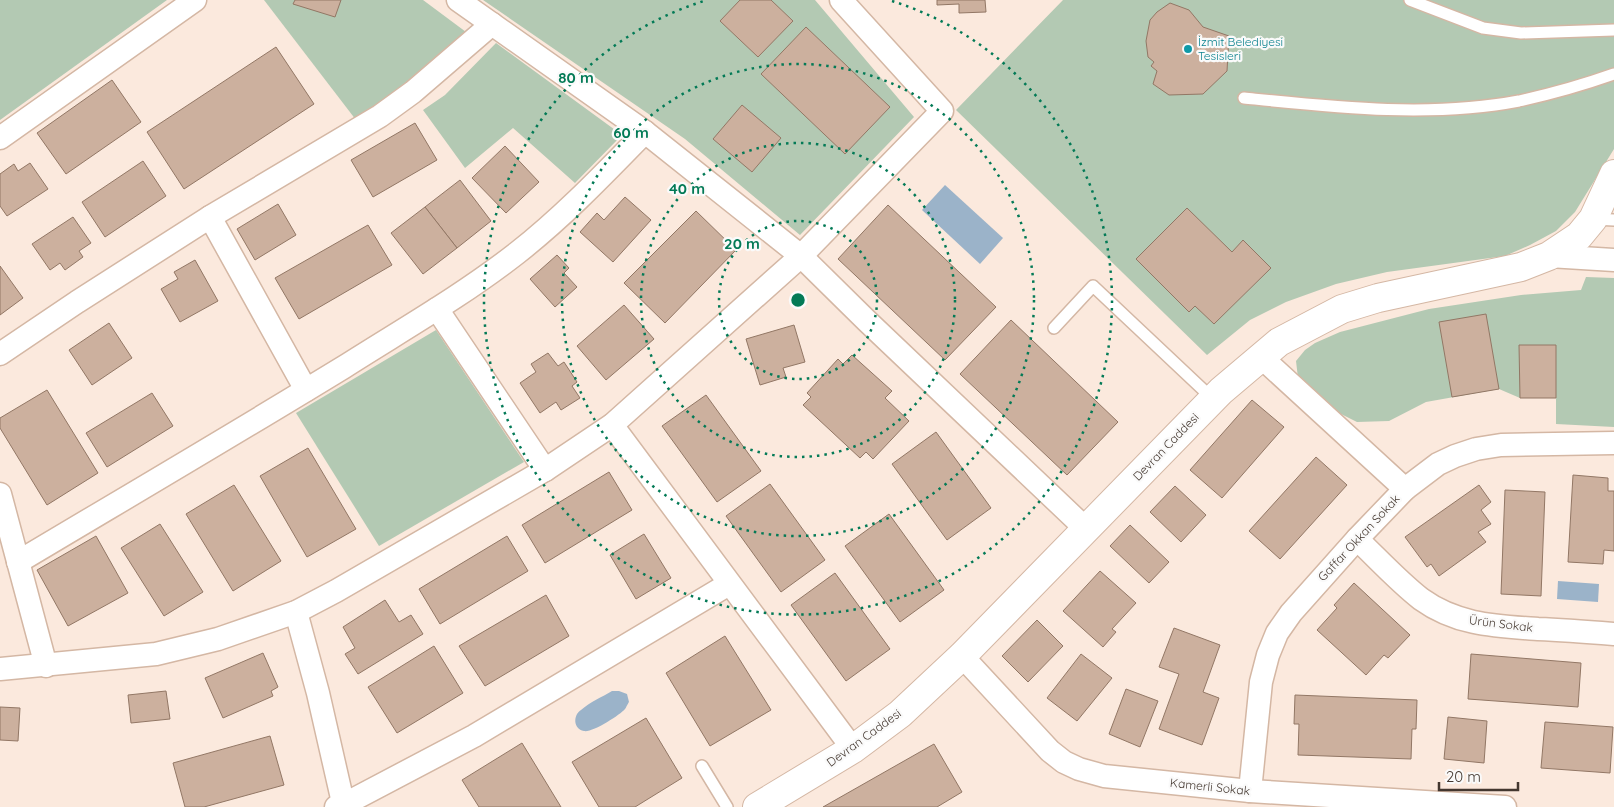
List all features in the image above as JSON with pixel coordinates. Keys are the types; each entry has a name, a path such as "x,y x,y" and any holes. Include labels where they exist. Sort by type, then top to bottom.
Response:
{"main road":[{"name":"Devran Caddesi","path":"756,807 853,749 900,714 962,656 1213,399 1260,356 1279,342 1342,310 1412,289 1521,267 1549,256 1604,219 1614,174"}],"street":[{"path":"0,138 195,0"},
{"path":"458,0 645,132 801,256 1086,529"},
{"path":"0,670 156,654 218,639 296,612 545,470 612,425 801,256 942,110 841,0"},
{"path":"0,354 210,217 380,116 413,92 492,24"},
{"path":"18,562 437,310 516,254 550,225 645,132"},
{"path":"210,217 306,390"},
{"path":"1549,256 1614,260"},
{"path":"437,310 545,470"},
{"path":"1260,356 1404,489"},
{"path":"612,425 853,749"},
{"name":"Gaffar Okkan Sokak","path":"1250,791 1261,682 1268,655 1277,634 1292,613 1404,489 1438,464 1454,456 1476,449 1501,445 1614,443"},
{"path":"0,494 46,666"},
{"name":"Ürün Sokak","path":"1357,539 1420,598 1455,617 1474,623 1497,626 1614,634"},
{"path":"296,612 318,693 341,806 474,736 729,584"},
{"name":"Kamerli Sokak","path":"962,656 1050,751 1064,762 1079,769 1104,776 1250,791 1505,807"}],"lane":[{"path":"1410,0 1483,28 1521,33 1614,30"},
{"path":"1244,98 1399,110 1468,107 1526,99 1572,89 1614,74"},
{"path":"1054,328 1093,286 1213,399"},
{"path":"702,766 727,807"}],"green space":[{"path":"0,0 167,0 0,120"},
{"path":"264,0 423,0 466,32 416,75 356,120"},
{"path":"483,0 815,0 914,117 800,235 685,139"},
{"path":"1063,0 1614,0 1614,149 1575,212 1556,231 1530,245 1505,256 1387,272 1336,284 1286,302 1250,320 1207,355 956,110"},
{"path":"496,43 622,135 575,183 513,128 465,168 423,110 445,95"},
{"path":"1586,277 1614,278 1614,427 1556,424 1556,345 1521,345 1520,398 1499,389 1426,402 1389,421 1357,422 1329,408 1298,378 1296,361 1305,350 1315,343 1340,332 1429,309 1521,295 1581,290"},
{"path":"436,330 524,462 379,546 296,413"}],"water":[{"path":"945,185 1003,238 980,264 922,210"},
{"path":"1558,581 1599,584 1598,602 1557,599"},
{"path":"612,691 627,694 629,702 625,709 612,719 593,729 588,731 580,730 575,722 578,712 588,704"}],"building":[{"path":"295,0 341,0 335,17 293,4"},
{"path":"740,0 771,0 793,21 758,57 720,21"},
{"path":"937,0 985,0 986,12 959,13 959,4 937,5"},
{"name":"İzmit Belediyesi Tesisleri","path":"1170,3 1189,10 1203,27 1229,36 1227,71 1203,94 1169,95 1153,84 1157,71 1151,66 1154,62 1148,57 1146,41 1150,20 1157,12"},
{"path":"806,27 890,107 845,154 761,74"},
{"path":"276,47 314,104 184,189 147,132"},
{"path":"112,80 141,122 66,174 37,133"},
{"path":"742,105 781,138 752,172 713,139"},
{"path":"415,123 437,160 373,197 351,160"},
{"path":"505,146 539,182 506,213 472,178"},
{"path":"143,161 166,196 105,237 82,202"},
{"path":"30,163 48,189 7,216 0,206 0,174 14,164 18,171"},
{"path":"460,180 491,221 457,248 425,207"},
{"path":"625,197 651,220 613,262 580,232 597,213 604,220"},
{"path":"278,204 296,235 255,260 237,229"},
{"path":"888,205 996,307 945,360 838,259"},
{"path":"425,207 457,248 423,274 391,233"},
{"path":"1187,208 1232,252 1243,240 1271,268 1214,324 1195,306 1189,312 1136,259"},
{"path":"696,211 736,250 665,323 624,283"},
{"path":"73,217 91,243 79,251 83,257 65,270 60,263 50,270 32,244"},
{"path":"368,225 392,265 299,319 275,278"},
{"path":"557,255 569,268 564,273 577,287 555,307 530,279"},
{"path":"195,260 218,301 180,322 161,289 178,279 174,272"},
{"path":"0,266 23,298 0,315"},
{"path":"624,305 654,339 606,380 577,346"},
{"path":"1486,314 1499,389 1452,397 1439,322"},
{"path":"1011,320 1118,422 1067,475 960,374"},
{"path":"109,323 132,358 92,385 69,350"},
{"path":"794,325 805,362 783,368 786,377 760,385 746,339"},
{"path":"1519,345 1556,345 1556,398 1520,398"},
{"path":"548,353 558,366 564,362 577,382 572,386 580,398 561,410 556,402 540,413 520,383 536,372 531,364"},
{"path":"852,355 892,391 885,398 909,421 873,459 866,452 860,458 803,405 811,397 807,393 838,359 843,364"},
{"path":"47,390 98,473 47,505 0,428 0,418"},
{"path":"152,393 173,426 107,467 86,433"},
{"path":"706,395 761,471 717,502 662,426"},
{"path":"1252,400 1284,427 1222,498 1190,470"},
{"path":"936,432 991,508 947,540 892,464"},
{"path":"308,448 356,529 307,557 260,476"},
{"path":"1316,457 1347,485 1280,559 1249,531"},
{"path":"609,472 632,510 545,563 522,525"},
{"path":"1573,475 1608,478 1608,491 1614,491 1614,551 1604,550 1603,564 1568,562"},
{"path":"770,484 825,560 781,592 726,516"},
{"path":"234,485 281,561 233,591 186,514"},
{"path":"1479,485 1491,502 1481,510 1491,524 1478,532 1486,542 1439,576 1431,564 1427,567 1405,537"},
{"path":"1175,486 1206,515 1181,542 1150,512"},
{"path":"1505,490 1545,492 1541,596 1501,594"},
{"path":"889,514 944,590 900,622 845,546"},
{"path":"160,524 203,592 164,616 121,548"},
{"path":"1130,525 1169,562 1149,583 1110,546"},
{"path":"644,534 671,578 636,599 610,555"},
{"path":"96,536 128,593 68,626 37,570"},
{"path":"507,536 528,571 440,624 419,589"},
{"path":"1100,571 1136,603 1112,629 1116,632 1103,647 1063,611"},
{"path":"835,573 890,649 846,681 791,605"},
{"path":"1354,583 1410,635 1388,658 1384,655 1366,675 1317,630 1337,608 1334,605"},
{"path":"546,595 569,636 485,686 459,646"},
{"path":"385,600 399,622 411,615 423,634 358,674 345,654 355,648 343,627"},
{"path":"1037,620 1063,646 1028,682 1002,656"},
{"path":"1174,628 1220,645 1203,692 1219,698 1202,745 1159,729 1179,674 1159,667"},
{"path":"725,636 771,710 710,746 666,673"},
{"path":"434,646 463,693 397,733 368,687"},
{"path":"263,653 278,687 271,691 273,696 223,718 205,678"},
{"path":"1081,654 1112,678 1077,721 1047,698"},
{"path":"1471,654 1581,663 1578,707 1468,699"},
{"path":"1126,689 1158,701 1140,747 1109,734"},
{"path":"166,691 170,719 131,723 128,695"},
{"path":"1295,695 1417,700 1416,729 1412,729 1411,759 1298,755 1299,724 1294,724"},
{"path":"0,707 20,708 18,741 0,740"},
{"path":"1448,717 1487,721 1484,763 1444,759"},
{"path":"646,718 682,778 635,807 599,807 572,762"},
{"path":"1545,722 1613,727 1610,773 1541,768"},
{"path":"270,736 284,785 204,807 185,807 173,763"},
{"path":"522,743 561,807 479,807 462,780"},
{"path":"934,744 962,792 937,807 823,807"}],"place":[{"name":"İzmit Belediyesi Tesisleri","path":"1188,49"}]}
